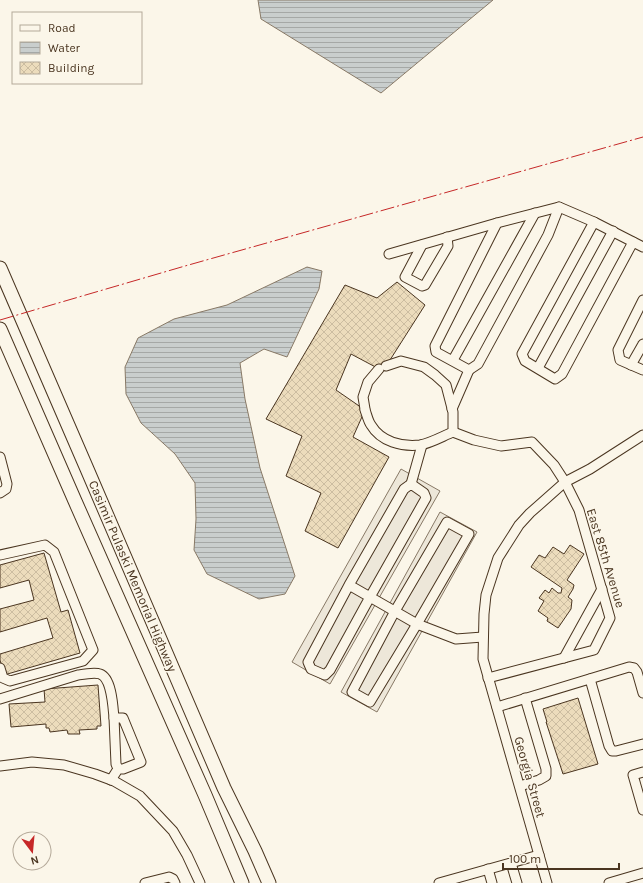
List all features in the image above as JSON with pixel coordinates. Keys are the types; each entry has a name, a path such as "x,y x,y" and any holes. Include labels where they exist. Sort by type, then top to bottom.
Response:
{"highway":[{"name":"Casimir Pulaski Memorial Highway","path":"0,268 224,788 269,883"},
{"name":"Casimir Pulaski Memorial Highway","path":"0,329 205,794 242,883"}],"street":[{"path":"452,409 469,370 478,364 548,235 559,207"},
{"path":"389,254 559,207 613,231 643,247"},
{"path":"452,360 535,213"},
{"path":"594,222 522,354 525,361 555,378 562,374 633,242"},
{"path":"469,370 436,352 435,346 497,223"},
{"path":"538,368 613,231"},
{"path":"422,245 405,277 422,286 425,285 448,246 447,237"},
{"path":"643,300 618,350 620,360 643,370"},
{"path":"632,365 643,344"},
{"path":"401,361 424,367 446,385 452,409 453,432 422,445 408,446 394,443 381,436 371,426 365,410 363,397 368,382 383,368 401,361"},
{"name":"East 85th Avenue","path":"453,432 474,440 501,446 532,442 554,465 565,482 579,510 610,618 594,650 488,678"},
{"name":"Georgia Street","path":"547,883 483,659 486,595 498,558 519,525 565,482 590,469 643,435"},
{"path":"411,484 424,493 426,498 330,670 325,675 311,669 308,662 349,585 404,489 411,484 422,445"},
{"path":"0,458 7,484 6,489 0,493"},
{"path":"447,522 469,534 417,624 370,702 352,692 395,611 447,522"},
{"path":"0,555 45,545 54,552 93,650 83,661 10,680 3,678 0,668"},
{"path":"349,585 417,624 456,639 483,637"},
{"path":"564,658 602,589"},
{"path":"496,707 629,667 634,668 643,693"},
{"path":"0,699 78,675 103,675 109,685 114,718 116,764 118,769 112,780"},
{"path":"590,679 609,746 612,751 643,744"},
{"path":"520,786 539,780 546,776 546,769 525,698"},
{"path":"114,718 123,718 141,762 123,769 118,769"},
{"path":"0,765 32,762 64,765 112,780 140,796 173,831 187,855 200,883"},
{"path":"643,772 633,775 643,810"},
{"path":"444,882 468,879 488,869 539,855"},
{"path":"510,863 517,883"},
{"path":"488,869 492,883"},
{"path":"609,883 643,873"},
{"path":"145,883 169,877 173,879 175,883"}],"shaded area":[{"path":"401,469 440,491 330,684 292,662"},
{"path":"440,512 477,532 377,712 341,692"}],"water":[{"path":"258,0 493,0 381,93 261,19"},
{"path":"307,267 322,271 319,289 287,357 264,349 240,363 245,399 260,468 295,576 285,594 259,599 207,574 194,550 196,519 195,483 175,454 141,423 126,394 125,367 138,338 174,319 227,305"}],"building":[{"path":"397,282 425,305 383,371 351,354 336,390 365,410 353,437 389,457 338,548 305,531 321,493 286,476 302,436 266,419 345,285 377,298"},
{"path":"570,545 584,554 567,580 574,585 568,597 572,600 571,609 558,628 547,621 548,618 538,611 544,601 539,598 545,590 549,593 552,588 558,593 561,593 562,588 531,567 539,555 545,558 553,547 564,554"},
{"path":"44,553 61,612 68,610 80,653 4,675 0,654 53,638 47,618 0,632 0,609 34,600 29,580 0,588 0,565"},
{"path":"98,685 101,726 97,726 97,729 79,730 80,734 68,734 67,730 50,732 49,728 46,728 46,724 11,727 9,704 45,702 44,689"},
{"path":"578,698 598,764 563,774 543,709"}],"power":[{"path":"0,320 185,266 643,137"}]}
